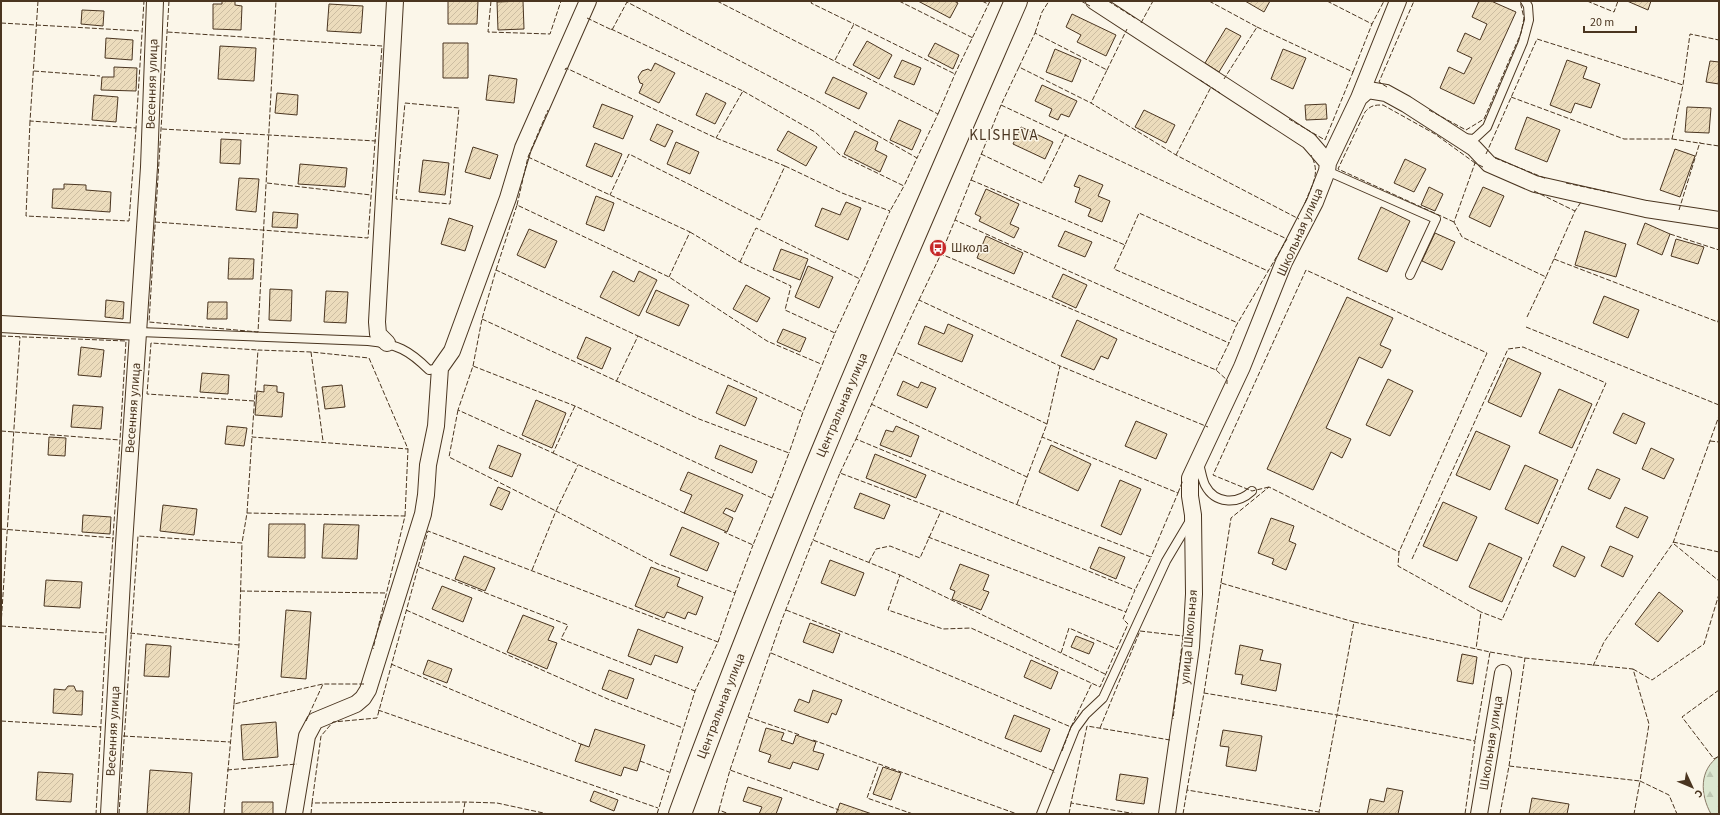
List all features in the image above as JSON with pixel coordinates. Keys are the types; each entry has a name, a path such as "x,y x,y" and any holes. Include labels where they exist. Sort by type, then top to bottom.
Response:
{"main road":[{"name":"Центральная улица","path":"680,814 768,582 897,274 1016,1"}],"street":[{"name":"Весенняя улица","path":"109,814 124,544 149,167 155,1"},
{"path":"387,343 378,334 377,322 395,1"},
{"path":"294,814 307,736 310,728 315,721 356,704 363,698 368,690 423,514 428,465 436,426 440,368 452,351 508,198 523,148 588,1"},
{"path":"1094,1 1308,141 1327,167"},
{"name":"Школьная улица","path":"1198,461 1242,367 1284,262 1315,202 1327,167 1358,98 1398,1"},
{"path":"1358,98 1368,90 1386,94 1459,137 1474,148 1490,164 1535,184 1646,209 1719,220"},
{"path":"1,324 138,332"},
{"name":"улица Школьная","path":"1167,814 1191,647 1194,594 1193,515 1190,478 1198,461"},
{"name":"Школьная улица","path":"1479,814 1503,673"}],"lane":[{"path":"1459,137 1474,139 1487,127 1524,42 1529,20 1528,6 1525,1"},
{"path":"1327,167 1436,219 1410,275"},
{"path":"138,332 368,340 387,343 409,352 430,370 440,368"},
{"path":"1198,461 1204,484 1213,495 1226,501 1235,501 1244,498 1252,491"},
{"path":"1041,814 1075,729 1086,714 1103,698 1166,561 1193,515"}],"green space":[{"path":"1719,756 1719,814 1711,814 1703,791 1703,783 1708,768"}],"building":[{"path":"222,1 235,1 235,5 242,6 241,30 213,29 213,4 222,4"},
{"path":"448,1 478,1 477,24 448,24"},
{"path":"523,1 524,29 498,30 497,2"},
{"path":"918,1 954,1 958,3 950,18"},
{"path":"1245,1 1270,1 1264,12"},
{"path":"1479,1 1491,1 1516,12 1474,104 1440,88 1449,67 1464,74 1472,58 1457,51 1465,33 1480,40 1487,24 1472,17"},
{"path":"1627,1 1651,1 1648,10"},
{"path":"329,4 363,6 361,33 327,31"},
{"path":"82,10 104,11 103,26 81,24"},
{"path":"1072,14 1116,35 1106,56 1077,42 1081,35 1066,27"},
{"path":"1226,28 1241,36 1219,72 1205,63"},
{"path":"106,38 133,40 132,60 105,58"},
{"path":"867,41 892,55 879,79 853,65"},
{"path":"443,43 468,43 468,78 443,78"},
{"path":"935,43 959,55 953,69 928,56"},
{"path":"220,46 256,48 254,81 218,79"},
{"path":"1055,49 1081,60 1072,82 1046,72"},
{"path":"1283,49 1306,58 1293,89 1271,79"},
{"path":"902,60 921,68 914,85 894,77"},
{"path":"1567,60 1587,67 1583,78 1600,84 1591,108 1575,103 1571,113 1550,105"},
{"path":"1710,61 1719,62 1719,84 1706,82"},
{"path":"655,63 675,73 659,103 639,93 643,84 640,83 638,77 642,71 648,69 651,71"},
{"path":"114,67 137,68 136,91 101,90 102,77 114,77"},
{"path":"489,75 517,79 514,103 486,100"},
{"path":"833,77 867,93 859,109 825,93"},
{"path":"1042,85 1077,101 1069,117 1061,114 1058,120 1049,116 1052,109 1035,101"},
{"path":"277,93 298,95 297,115 275,113"},
{"path":"706,93 726,103 715,124 696,115"},
{"path":"94,95 118,97 116,122 92,120"},
{"path":"602,104 633,116 623,139 593,127"},
{"path":"1326,104 1327,119 1306,120 1305,105"},
{"path":"1687,107 1711,108 1709,133 1685,132"},
{"path":"1144,110 1175,125 1166,143 1135,127"},
{"path":"1527,117 1560,130 1547,162 1515,149"},
{"path":"899,120 921,130 912,150 890,140"},
{"path":"657,124 673,131 665,147 650,140"},
{"path":"1021,127 1053,142 1045,159 1013,144"},
{"path":"788,131 817,147 806,166 777,150"},
{"path":"855,131 878,142 875,150 887,156 880,172 844,154"},
{"path":"221,139 241,140 240,164 220,163"},
{"path":"676,142 699,152 690,174 667,164"},
{"path":"595,143 622,154 612,177 586,166"},
{"path":"473,147 498,155 490,179 465,172"},
{"path":"1675,149 1695,156 1680,197 1660,190"},
{"path":"1405,159 1426,169 1414,192 1394,183"},
{"path":"423,160 449,163 445,195 419,192"},
{"path":"300,164 347,168 345,187 298,184"},
{"path":"1079,175 1103,185 1098,196 1110,201 1102,222 1088,216 1091,209 1075,202 1080,188 1074,186"},
{"path":"239,178 259,179 256,212 236,210"},
{"path":"64,184 86,185 86,190 111,192 110,212 52,208 53,189 64,189"},
{"path":"1429,187 1443,194 1435,211 1421,205"},
{"path":"1483,187 1504,196 1490,227 1469,217"},
{"path":"986,189 1019,204 1010,224 1019,228 1014,238 979,221 981,217 975,214"},
{"path":"596,196 614,203 604,231 586,224"},
{"path":"846,202 861,208 848,240 815,226 822,208 840,215"},
{"path":"1381,207 1410,221 1387,272 1358,259"},
{"path":"273,212 298,214 297,228 272,227"},
{"path":"449,218 473,226 465,251 441,244"},
{"path":"1645,223 1670,234 1662,255 1637,244"},
{"path":"529,229 557,241 545,268 517,255"},
{"path":"1065,231 1092,242 1085,257 1058,246"},
{"path":"1585,231 1626,244 1616,277 1575,265"},
{"path":"1435,233 1455,242 1442,270 1422,261"},
{"path":"986,236 1023,253 1014,274 977,258"},
{"path":"1676,239 1704,247 1698,264 1671,256"},
{"path":"781,249 808,259 800,280 773,270"},
{"path":"229,258 254,259 253,279 228,279"},
{"path":"808,266 833,277 819,308 795,297"},
{"path":"613,271 634,282 639,271 657,280 639,316 600,297"},
{"path":"1063,274 1087,285 1076,308 1052,297"},
{"path":"746,285 770,298 757,322 733,309"},
{"path":"270,289 292,290 291,321 269,320"},
{"path":"656,290 689,305 679,326 646,312"},
{"path":"326,291 348,292 346,323 324,322"},
{"path":"1604,296 1639,310 1628,338 1593,323"},
{"path":"1347,297 1393,318 1380,345 1391,350 1382,368 1359,357 1326,428 1351,439 1342,458 1331,452 1313,490 1267,469"},
{"path":"106,300 124,302 123,319 105,317"},
{"path":"208,302 227,302 227,319 207,319"},
{"path":"1077,320 1117,339 1108,359 1101,356 1094,370 1061,356"},
{"path":"948,324 973,335 962,362 918,344 925,326 944,334"},
{"path":"783,329 806,338 800,352 777,342"},
{"path":"586,337 611,348 602,369 577,358"},
{"path":"81,347 104,350 101,377 78,375"},
{"path":"1508,358 1541,373 1521,417 1488,402"},
{"path":"202,373 229,375 228,394 200,392"},
{"path":"1388,379 1413,391 1390,436 1366,425"},
{"path":"903,381 918,388 921,382 936,388 927,408 897,395"},
{"path":"264,385 277,386 277,392 284,393 282,417 255,415 257,391 264,392"},
{"path":"342,385 345,407 325,409 322,387"},
{"path":"728,385 757,398 745,426 716,413"},
{"path":"1559,389 1592,404 1572,448 1539,433"},
{"path":"536,400 566,413 552,448 522,435"},
{"path":"73,405 103,407 101,429 71,427"},
{"path":"1623,413 1645,423 1636,444 1613,433"},
{"path":"1136,421 1167,434 1156,459 1125,446"},
{"path":"227,426 247,428 244,446 225,444"},
{"path":"896,426 919,436 911,457 880,445 886,430 893,432"},
{"path":"1476,431 1510,446 1490,490 1456,475"},
{"path":"49,437 66,438 65,456 48,455"},
{"path":"498,445 521,454 512,477 489,468"},
{"path":"720,445 757,461 752,473 715,458"},
{"path":"1051,445 1091,464 1078,491 1039,472"},
{"path":"1651,448 1674,459 1664,479 1642,469"},
{"path":"875,454 926,475 916,498 866,478"},
{"path":"1525,465 1558,480 1538,524 1505,509"},
{"path":"1597,469 1620,479 1610,499 1588,489"},
{"path":"688,472 743,495 735,512 726,508 723,513 733,518 727,532 684,513 692,495 680,490"},
{"path":"1120,480 1141,489 1121,535 1101,526"},
{"path":"498,487 510,492 502,510 490,505"},
{"path":"860,493 890,505 884,519 854,508"},
{"path":"1443,502 1477,517 1457,561 1423,546"},
{"path":"163,505 197,509 194,535 160,531"},
{"path":"1625,507 1648,517 1638,538 1616,527"},
{"path":"83,515 111,517 110,534 82,532"},
{"path":"1271,518 1294,526 1289,541 1296,544 1286,570 1272,564 1274,559 1258,553"},
{"path":"269,524 305,524 305,558 268,557"},
{"path":"324,524 359,525 357,559 322,558"},
{"path":"682,527 719,543 707,571 670,555"},
{"path":"1489,543 1522,558 1502,602 1469,587"},
{"path":"1562,546 1585,557 1575,577 1553,566"},
{"path":"1610,546 1633,556 1623,577 1601,566"},
{"path":"1099,547 1125,557 1116,579 1090,568"},
{"path":"464,556 495,568 485,591 455,579"},
{"path":"830,560 864,573 855,596 821,583"},
{"path":"960,564 989,575 983,590 989,592 981,610 952,599 955,591 950,589"},
{"path":"651,567 680,578 677,586 703,597 696,615 688,612 685,619 667,612 664,618 635,606"},
{"path":"46,580 82,582 80,608 44,606"},
{"path":"442,586 472,598 463,622 432,609"},
{"path":"1659,592 1683,611 1658,642 1635,624"},
{"path":"286,610 311,612 306,679 281,677"},
{"path":"523,615 554,627 548,640 557,643 547,669 507,652"},
{"path":"810,623 840,634 833,653 803,642"},
{"path":"638,629 683,647 677,663 655,655 651,665 628,656"},
{"path":"1076,636 1094,643 1089,654 1071,647"},
{"path":"146,644 171,646 169,677 144,676"},
{"path":"1240,645 1263,650 1260,660 1281,664 1276,691 1241,684 1243,675 1235,674"},
{"path":"1462,654 1477,657 1473,684 1457,681"},
{"path":"428,660 452,669 447,683 423,674"},
{"path":"1031,660 1058,672 1051,689 1024,677"},
{"path":"609,670 634,679 627,699 602,689"},
{"path":"68,686 74,686 76,691 83,691 82,715 53,713 54,689 65,690"},
{"path":"813,690 842,700 836,715 832,713 828,723 794,711 799,699 809,703"},
{"path":"1014,715 1050,729 1041,752 1005,738"},
{"path":"276,722 278,757 243,760 241,725"},
{"path":"766,728 784,733 781,740 793,744 796,735 816,742 813,751 824,754 818,770 793,762 790,769 768,762 771,755 759,751"},
{"path":"595,729 645,745 637,771 624,767 621,776 575,761 581,744 589,747"},
{"path":"1223,730 1262,736 1256,771 1226,766 1229,747 1220,746"},
{"path":"883,767 901,773 891,800 873,794"},
{"path":"150,770 192,773 189,814 147,814"},
{"path":"38,772 73,774 71,802 36,800"},
{"path":"1120,774 1148,778 1144,804 1116,800"},
{"path":"748,787 782,798 776,814 759,814 762,807 743,801"},
{"path":"1387,788 1403,791 1398,814 1367,814 1370,799 1384,802"},
{"path":"594,791 618,800 614,811 590,801"},
{"path":"1532,798 1569,804 1567,814 1529,814"},
{"path":"242,802 273,802 273,814 242,814"},
{"path":"840,803 872,814 836,814"}],"fence":[{"path":"38,1 30,121 136,128 144,1"},
{"path":"169,1 149,322 258,332 276,1"},
{"path":"491,1 488,32 550,34 561,1"},
{"path":"717,1 938,114 917,158"},
{"path":"812,1 811,3 854,24"},
{"path":"899,1 973,38"},
{"path":"982,1 988,4"},
{"path":"938,114 955,74 990,1"},
{"path":"1035,33 1042,12 1049,1"},
{"path":"1081,1 1090,6"},
{"path":"1108,1 1135,18"},
{"path":"1141,23 1153,1"},
{"path":"1209,1 1257,27 1224,79"},
{"path":"1327,1 1372,24 1384,1"},
{"path":"1387,87 1379,82 1414,1"},
{"path":"1429,110 1466,130 1484,119 1521,33 1524,18 1520,1"},
{"path":"1587,1 1614,12 1618,1"},
{"path":"587,18 612,30 627,2 817,101 917,158 904,186"},
{"path":"1,23 141,31"},
{"path":"835,60 854,24 955,74"},
{"path":"1353,72 1372,24"},
{"path":"1257,27 1353,72 1325,140 1289,119"},
{"path":"611,29 743,91 716,138"},
{"path":"1107,70 1127,29"},
{"path":"155,222 368,238 382,46 167,32"},
{"path":"1019,67 1035,33 1107,70 1091,103"},
{"path":"1511,97 1624,139 1672,139 1683,85 1690,34 1719,40"},
{"path":"1486,154 1537,39 1683,85"},
{"path":"955,220 1001,105 1019,67 1091,103 1176,155 1299,219"},
{"path":"565,70 566,68 716,138 785,166 760,220 629,154 610,195"},
{"path":"34,71 100,76"},
{"path":"1200,80 1220,93"},
{"path":"1176,155 1211,87"},
{"path":"743,91 815,132 840,155 904,186 890,211"},
{"path":"405,103 459,108 450,204 396,199 405,103"},
{"path":"1001,105 1287,239 1236,326 1229,343"},
{"path":"1454,222 1338,169 1365,112 1371,107 1378,105 1383,105 1435,134 1475,163"},
{"path":"528,157 548,110"},
{"path":"30,121 26,216 129,221 136,128"},
{"path":"162,129 376,141"},
{"path":"981,154 1042,183 1066,134"},
{"path":"1672,139 1719,146"},
{"path":"1679,210 1700,142"},
{"path":"1305,203 1313,184 1315,174 1314,162 1311,155"},
{"path":"517,205 528,157 690,232 669,277"},
{"path":"1495,158 1547,179"},
{"path":"1483,167 1475,163 1454,222 1462,237 1546,277 1575,211 1581,202"},
{"path":"785,166 842,193 890,211 860,279"},
{"path":"971,180 1125,245 1139,213 1268,271"},
{"path":"267,183 371,195"},
{"path":"1566,183 1613,193"},
{"path":"1534,191 1575,211"},
{"path":"496,270 517,205 669,277 767,341 821,364"},
{"path":"941,254 955,220 1229,343 1216,370"},
{"path":"740,262 756,228 860,279 835,333"},
{"path":"690,232 740,262 791,286 785,310 835,333 803,412"},
{"path":"1670,234 1719,250"},
{"path":"1125,245 1114,269 1238,323"},
{"path":"919,300 941,254 1216,370 1227,380 1227,384"},
{"path":"1554,259 1718,322 1719,316"},
{"path":"473,366 482,319 496,270 638,336 616,382"},
{"path":"1269,487 1252,491 1213,475 1306,270 1487,353 1399,552"},
{"path":"1527,317 1546,277"},
{"path":"895,352 919,300 1060,366"},
{"path":"482,319 699,419 789,453 772,498"},
{"path":"1526,327 1719,405"},
{"path":"1,336 126,341 120,440"},
{"path":"638,336 803,412 789,453"},
{"path":"1,625 20,337"},
{"path":"254,401 147,394 151,343 258,350"},
{"path":"1412,559 1508,349 1523,347 1606,383 1502,620 1481,612"},
{"path":"405,516 408,449 369,358 311,352 258,350 252,437 408,449"},
{"path":"311,352 323,441"},
{"path":"856,439 895,352 1047,424 1042,437"},
{"path":"575,406 553,453 458,410 473,366 575,406 772,498 753,545 724,532"},
{"path":"1047,424 1060,366 1208,427"},
{"path":"871,404 1027,477"},
{"path":"458,410 449,457 556,511 578,465"},
{"path":"1593,666 1604,642 1673,543 1719,416"},
{"path":"1,431 120,440 106,633 96,814"},
{"path":"247,513 252,437"},
{"path":"1017,504 1042,437 1178,493 1151,557"},
{"path":"840,473 856,439 959,482 1151,557 1135,590"},
{"path":"1710,441 1719,442"},
{"path":"553,453 686,514"},
{"path":"748,717 781,622 813,540 900,575 888,610 943,629 971,628 1100,687 1128,624 1123,619 1135,590 941,511 840,473 813,540"},
{"path":"1178,493 1183,480"},
{"path":"1221,583 1231,518 1269,487 1399,552 1398,566 1481,612 1476,649"},
{"path":"532,570 556,511 658,564 735,593 753,545"},
{"path":"869,562 876,549 890,546 920,558 941,511"},
{"path":"119,814 138,536 242,543 247,513 405,516 373,649"},
{"path":"1,529 114,538"},
{"path":"312,803 321,736 333,722 377,718 428,531 718,642 695,691 657,814"},
{"path":"928,537 1126,612"},
{"path":"1673,542 1719,552"},
{"path":"234,704 239,645 242,543"},
{"path":"1674,544 1719,581"},
{"path":"419,567 568,625 561,639 695,691"},
{"path":"900,575 1061,653"},
{"path":"1204,693 1221,583 1354,622 1337,715 1475,741 1465,814"},
{"path":"240,591 386,593"},
{"path":"718,642 735,593"},
{"path":"1633,669 1652,680 1704,644 1719,594"},
{"path":"406,610 610,700 683,728"},
{"path":"786,610 899,654 1071,727 1062,751"},
{"path":"1354,622 1490,652 1475,741"},
{"path":"1,626 106,633"},
{"path":"1105,674 1061,653 1069,628 1117,649"},
{"path":"1100,728 1140,631 1183,636 1173,719"},
{"path":"130,633 239,645"},
{"path":"1490,652 1525,658 1633,669 1649,724 1640,781 1669,795 1677,814"},
{"path":"771,653 1054,771 1054,773"},
{"path":"1509,766 1525,658"},
{"path":"391,664 583,745"},
{"path":"1071,727 1092,683"},
{"path":"306,721 323,684"},
{"path":"224,814 234,704 323,684 364,684"},
{"path":"1719,690 1682,717 1714,759 1719,756"},
{"path":"1187,790 1204,693 1337,715 1319,812"},
{"path":"378,710 658,808"},
{"path":"730,770 748,717 800,735"},
{"path":"1,721 101,727"},
{"path":"1136,814 1071,803 1087,726 1170,740"},
{"path":"123,736 230,742"},
{"path":"813,740 879,764"},
{"path":"640,761 669,772"},
{"path":"227,770 297,764"},
{"path":"913,814 867,798 879,764 1017,814"},
{"path":"1500,814 1509,766 1640,781 1634,814"},
{"path":"719,810 730,770 839,810"},
{"path":"1183,814 1187,790 1319,812 1320,814"},
{"path":"311,814 312,803 465,802 497,803 548,814"},
{"path":"463,814 465,802"},
{"path":"1069,814 1071,803"},
{"path":"718,814 719,810 729,814"}],"place":[{"name":"Школа","path":"938,248"}],"district":[{"name":"KLISHEVA","path":"1004,135"}]}
